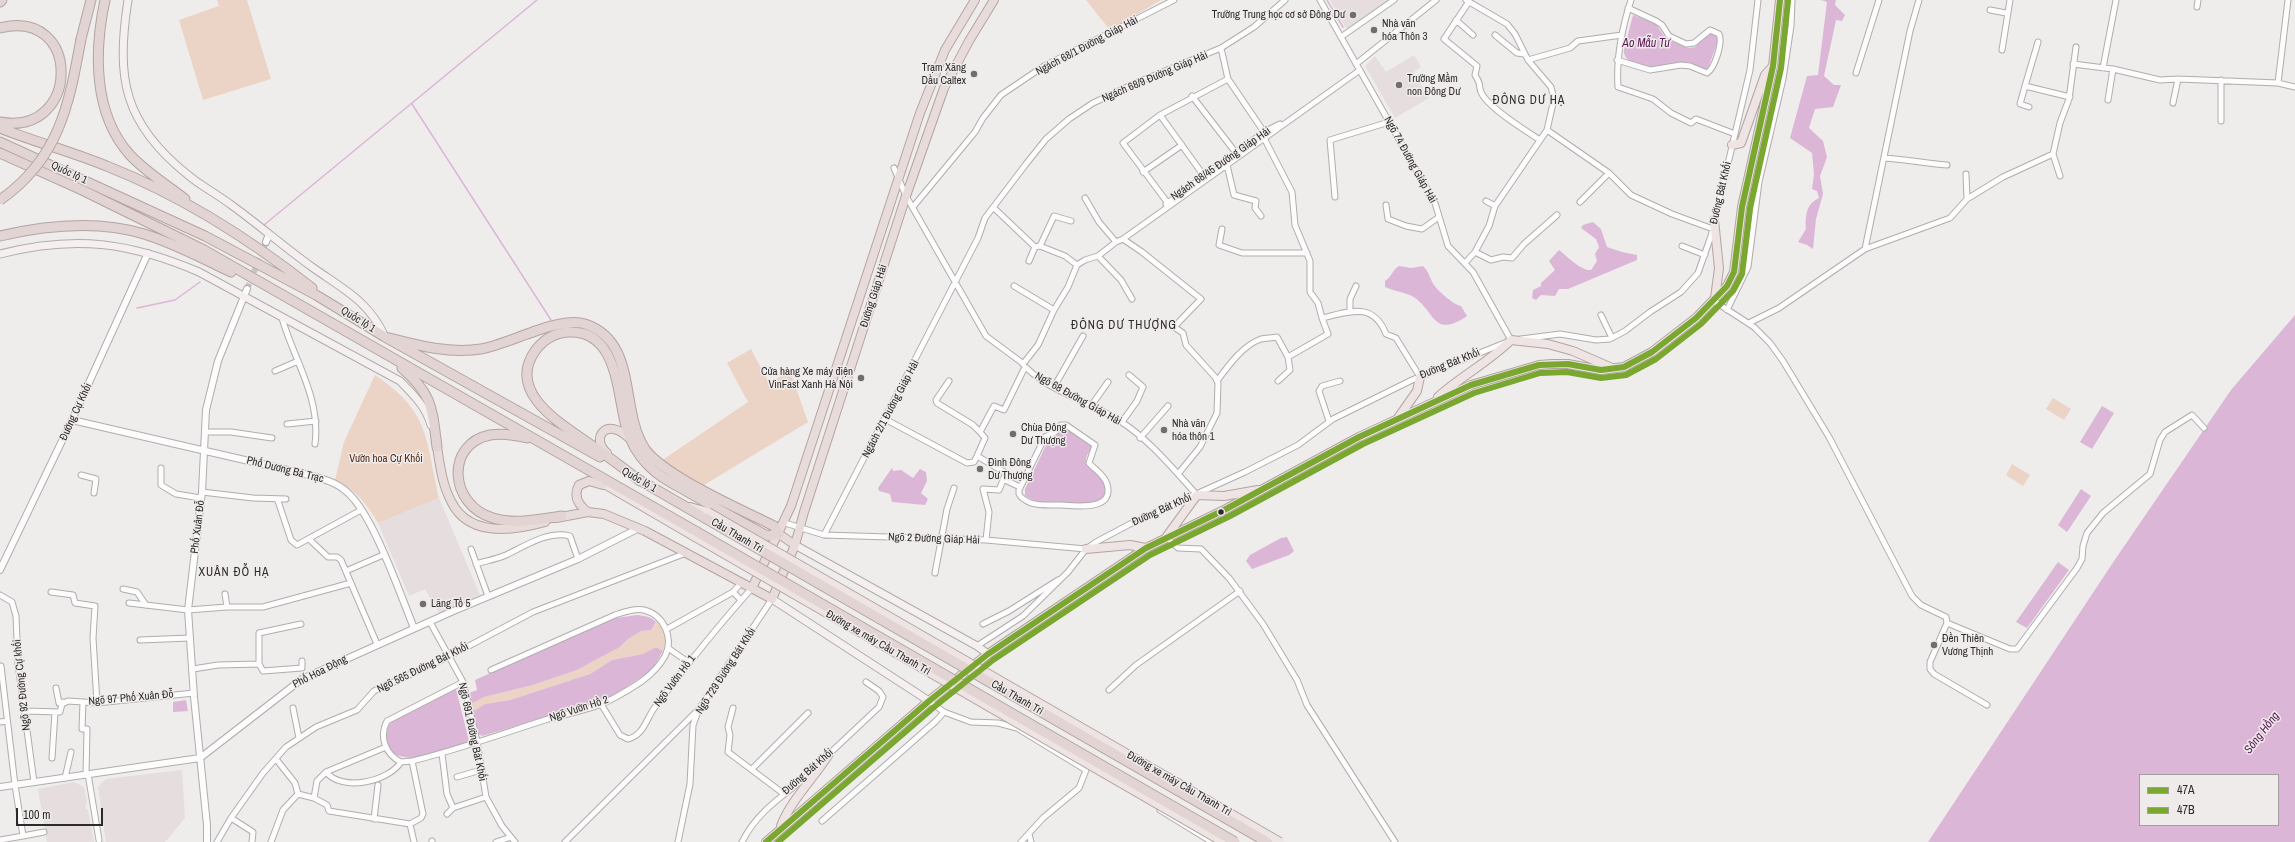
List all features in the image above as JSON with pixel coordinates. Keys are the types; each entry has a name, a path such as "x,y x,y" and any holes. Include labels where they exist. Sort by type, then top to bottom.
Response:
{"highway":[{"path":"0,200 19,186 35,170 56,136 69,101 81,39 91,0"},
{"path":"105,0 99,50 99,76 103,104 111,125 131,156 151,174 214,220 280,263 335,306"},
{"name":"Đường Giáp Hải","path":"752,588 785,523 920,113 945,50 975,0"},
{"name":"Đường Giáp Hải","path":"772,599 795,545 906,196 944,88 969,41 994,0"},
{"path":"0,28 23,25 38,30 54,45 62,68 59,91 48,108 35,117 22,122 0,122"},
{"path":"0,128 110,167 159,190 214,220"},
{"name":"Quốc lộ 1","path":"0,142 205,236 335,306 385,337 680,504 707,515"},
{"name":"Quốc lộ 1","path":"0,153 166,231 388,355 578,464 696,534"},
{"path":"0,236 64,225 88,226 134,232 169,244 291,300"},
{"path":"385,337 432,348 478,349 502,345 543,329 567,323 584,324 598,330 613,342 616,348 623,365 638,436 654,459 670,471 774,526 779,534 795,545"},
{"path":"640,480 553,418 531,392 527,376 530,361 545,340 560,334 574,332 593,339 610,358 616,374 625,424 630,439 647,465 664,478 767,536 779,534"},
{"path":"388,355 424,390 430,402 445,487 452,502 461,514 471,522 484,527 512,529 562,516"},
{"path":"630,439 620,430 613,428 603,432 600,442 603,450 640,480"},
{"path":"540,442 503,434 490,435 478,440 468,448 461,459 458,472 458,484 463,496 471,507 493,518 525,521 588,512 604,514 639,528 675,546 772,599"},
{"path":"588,512 577,502 576,493 579,485 589,481 604,485"},
{"name":"Cầu Thanh Trì","path":"707,515 1267,842"},
{"name":"Cầu Thanh Trì","path":"696,534 1235,842"}],"main road":[{"path":"128,0 122,52 124,79 132,103 143,127 164,155 189,176 230,203 269,234 361,301 371,311 385,337"},
{"path":"766,842 781,827 988,654 1146,548 1166,537 1193,526 1397,418 1484,380 1539,365 1568,364 1601,370 1614,370 1637,362 1696,318 1727,286 1734,272 1742,207 1773,66 1780,0"},
{"path":"1732,146 1741,143 1765,75 1773,66"},
{"path":"1713,224 1720,268 1714,301"},
{"path":"0,254 46,244 100,243 148,253 199,272 245,293 282,318 400,381 417,397 429,417 437,447"},
{"path":"1433,402 1452,384 1501,351 1511,340 1554,346 1573,352 1614,370"},
{"path":"1397,418 1417,391 1420,377"},
{"name":"Đường xe máy Cầu Thanh Trì","path":"578,464 604,485 696,534 1223,842"},
{"path":"1166,537 1196,495 1224,496 1266,488"},
{"name":"Đường xe máy Cầu Thanh Trì","path":"707,515 1280,842"},
{"path":"795,545 977,646 988,654"},
{"path":"1086,550 1130,545 1146,548"},
{"path":"772,599 930,701"},
{"path":"781,827 785,816 829,754"}],"street":[{"name":"Ngách 68/1 Đường Giáp Hải","path":"913,207 974,132 986,113 1001,95 1044,66 1174,0"},
{"name":"Ngách 68/9 Đường Giáp Hải","path":"955,281 978,238 985,218 1046,139 1069,118 1093,103 1138,82 1221,48 1254,27 1284,0"},
{"name":"Ngõ 74 Đường Giáp Hải","path":"1320,0 1435,203 1448,246 1473,272 1511,340"},
{"path":"1341,37 1394,0"},
{"path":"1356,64 1436,0"},
{"path":"1631,0 1623,24 1618,60 1618,87 1653,99 1671,112 1691,123 1696,119 1735,134"},
{"name":"Đường Bát Khối","path":"977,646 1023,616 1063,577 1086,550 1096,542 1130,524 1196,495 1298,445 1329,421 1420,377 1511,340 1560,334 1596,340 1612,338 1626,331 1650,312 1680,292 1698,273 1705,255 1735,134 1754,48 1758,0"},
{"path":"1727,310 1745,276 1749,262 1759,182 1784,72 1791,26 1792,0"},
{"path":"1856,73 1879,0"},
{"path":"1865,249 1910,31 1919,0"},
{"path":"2002,50 2006,14 2010,0"},
{"path":"2103,68 2116,0"},
{"path":"2197,7 2198,0"},
{"path":"2278,83 2288,0"},
{"path":"1465,263 1475,252 1489,226 1495,206 1547,130 1554,99 1551,87 1528,60 1515,34 1507,24 1467,1 1444,39 1477,66 1475,75 1480,83 1482,94 1508,119 1540,140"},
{"path":"1618,60 1650,70 1681,65 1692,66 1706,73 1712,67 1720,41 1719,34 1710,30 1696,42 1686,44 1669,36 1662,25 1656,21 1628,8"},
{"path":"1990,10 2006,14"},
{"path":"1456,20 1473,35"},
{"path":"1495,35 1517,53 1524,54"},
{"path":"1528,60 1568,48 1578,42 1622,35"},
{"path":"2029,107 2020,104 2038,42"},
{"path":"2060,176 2053,154 2060,123 2070,97 2076,46"},
{"path":"1221,48 1228,79 1264,132"},
{"path":"2073,64 2113,69 2160,80 2221,80 2278,83 2295,87"},
{"path":"2108,100 2113,69"},
{"name":"Ngách 68/45 Đường Giáp Hải","path":"1077,265 1085,260 1098,256 1116,242 1123,240 1360,70"},
{"path":"1167,202 1143,172 1123,143 1160,115 1192,96 1228,79"},
{"path":"2172,103 2178,79"},
{"path":"2221,80 2222,121"},
{"path":"2025,86 2070,97"},
{"path":"1192,96 1236,152"},
{"path":"1160,115 1204,176"},
{"name":"Ngách 68/45 Đường Giáp Hải","path":"1160,213 1167,202 1236,152 1264,132 1287,122"},
{"path":"1335,198 1330,140 1389,122"},
{"path":"1547,130 1609,173 1631,195 1672,214 1713,224"},
{"path":"1264,138 1292,192 1295,225 1310,261 1310,292 1318,303 1328,334 1288,357"},
{"path":"1143,172 1182,145"},
{"path":"1749,323 1780,308 1865,249 1950,218 1966,199 2003,177 2053,154"},
{"path":"1884,158 1913,159 1929,164 1947,165"},
{"path":"1227,165 1234,195 1256,201 1255,208 1261,216"},
{"name":"Ngõ 68 Đường Giáp Hải","path":"894,168 906,196 986,336 1023,366 1054,387 1122,422 1156,450 1196,495"},
{"path":"1580,202 1609,173"},
{"path":"1966,174 1966,199"},
{"path":"1085,198 1099,222 1116,242"},
{"path":"1486,201 1495,206"},
{"path":"1386,205 1388,220 1406,226 1422,229 1439,216"},
{"path":"980,432 994,406 1004,410 1023,366 1038,345 1054,310 1068,287 1077,265 1065,256 1037,246 994,208"},
{"path":"1475,252 1491,260 1502,257 1512,258 1524,244 1557,215"},
{"path":"1029,261 1054,216 1070,222"},
{"path":"1222,229 1219,246 1234,252 1307,254"},
{"path":"266,242 269,234"},
{"path":"1123,240 1142,252 1201,299 1174,327 1183,334 1186,345 1217,381 1217,413 1200,447 1178,474"},
{"path":"1682,246 1705,255"},
{"name":"Đường Cự Khối","path":"0,570 72,420 148,253"},
{"path":"1098,256 1121,280 1132,299"},
{"name":"Ngách 2/1 Đường Giáp Hải","path":"824,535 955,281"},
{"path":"1014,286 1054,310"},
{"path":"1350,312 1350,299 1356,286"},
{"name":"Phố Xuân Đỗ","path":"207,842 207,824 194,693 188,610 202,495 206,410 218,361 245,293"},
{"path":"1714,301 1749,323 1770,343 1783,361 1829,437 1912,596 1921,605 1944,614 1947,623 1930,662 1930,669 1934,674 1987,705"},
{"path":"1322,318 1350,312 1367,312 1381,322 1386,334 1396,338 1403,346 1420,377"},
{"path":"1601,315 1612,338"},
{"path":"282,318 313,403 316,421 315,444"},
{"path":"1054,387 1083,336"},
{"path":"1217,381 1246,348 1260,339 1277,338 1288,357 1290,372 1278,381"},
{"path":"276,371 298,362"},
{"path":"1122,422 1137,401 1143,387 1129,375"},
{"path":"885,419 967,463 972,463 977,456 985,438 972,425 937,403 936,400 949,381"},
{"path":"1329,421 1319,391 1322,386 1340,381"},
{"path":"1091,406 1108,382"},
{"path":"1140,438 1168,406"},
{"path":"1947,623 2012,650 2017,648 2077,568 2082,559 2083,546 2087,533 2102,513 2150,474 2160,440 2166,432 2192,416 2204,428"},
{"name":"Phố Dương Bá Trạc","path":"72,420 327,480 348,492 361,510 383,555 414,628"},
{"path":"287,424 316,421"},
{"path":"1063,425 1095,445 1089,462 1104,477 1108,493 1104,500 1093,505 1039,504 1032,503 1020,497 1018,494 1020,486 1045,437 1063,425"},
{"path":"205,432 231,432 272,438"},
{"path":"977,456 1006,473 999,490 983,489 989,512 986,540"},
{"path":"161,468 161,485 176,494 286,499"},
{"path":"81,475 96,479 94,493"},
{"path":"1003,479 1020,486"},
{"path":"935,573 947,509 954,488"},
{"path":"278,501 293,543 299,545 361,510"},
{"name":"Ngõ 2 Đường Giáp Hải","path":"785,523 799,529 824,535 986,540 1086,550"},
{"name":"Phố Hoa Động","path":"200,758 302,679 377,644 578,559 639,528"},
{"path":"476,564 505,555 540,539 562,534 570,536 578,559"},
{"path":"1166,537 1178,548 1201,549 1211,558 1240,591 1297,680 1307,705 1395,842"},
{"path":"309,539 328,557 339,558 377,644"},
{"path":"675,546 676,556"},
{"path":"471,549 488,596"},
{"name":"Ngõ 565 Đường Bát Khối","path":"217,842 231,818 286,747 316,727 357,710 374,691 448,657 533,612 686,553"},
{"path":"346,571 383,555"},
{"path":"983,624 1009,611 1045,586 1063,577"},
{"path":"667,630 733,592 742,582"},
{"path":"129,603 188,610 227,607 262,607 351,583"},
{"name":"Ngõ Vườn Hồ 1","path":"601,704 624,739 631,738 643,730 653,709 688,662 752,588"},
{"path":"123,589 137,592 146,605"},
{"path":"1109,690 1136,665 1240,591"},
{"path":"51,592 73,595 75,603 95,606 93,638 97,703"},
{"path":"733,592 741,600"},
{"path":"225,594 227,607"},
{"name":"Ngõ 92 Đường Cự khối","path":"0,595 9,599 14,606 34,782"},
{"name":"Ngõ 729 Đường Bát Khối","path":"678,842 690,784 693,725 699,709 772,599"},
{"path":"491,670 607,618 628,611 640,610 651,613 667,630 668,648 688,662"},
{"name":"Ngõ 691 Đường Bát Khối","path":"430,622 463,682 486,797 502,826 515,842"},
{"path":"301,624 259,633 259,664 263,671 302,668 302,661"},
{"path":"140,640 190,638"},
{"name":"Ngõ Vườn Hồ 2","path":"401,762 442,754 476,741 601,704 651,674 668,648"},
{"path":"193,669 218,665 259,664"},
{"path":"1,666 1,677 23,836"},
{"path":"326,772 335,780 361,782 388,775 397,769 401,762 391,755 386,747 383,735 387,721 463,682"},
{"name":"Đường Bát Khối","path":"742,842 750,827 763,811 829,754 879,707 882,697 879,691 866,682"},
{"path":"56,688 59,703 66,701"},
{"name":"Ngõ 97 Phố Xuân Đỗ","path":"66,701 97,703 194,693"},
{"path":"25,711 60,712 66,701"},
{"path":"930,701 944,712 971,722 998,723 1017,728 1086,770 1096,771 1212,842"},
{"path":"83,702 82,729 87,729 87,774 99,840"},
{"path":"293,708 299,738"},
{"path":"733,708 728,726 730,735 728,752 784,794"},
{"path":"565,842 699,709"},
{"path":"52,758 55,712"},
{"path":"822,821 928,729 944,712"},
{"path":"752,769 808,713"},
{"path":"0,722 7,720"},
{"path":"199,746 210,750"},
{"path":"314,798 317,781 326,772 386,747"},
{"path":"65,778 70,752"},
{"path":"442,754 448,794 453,808"},
{"path":"0,787 200,758"},
{"path":"276,759 295,783 298,794"},
{"path":"298,794 314,798 327,805 329,811 410,824 420,818 423,814 412,761"},
{"path":"456,777 481,770"},
{"path":"1021,842 1043,818 1080,788 1086,770"},
{"path":"374,819 378,785"},
{"path":"272,842 283,810 298,794"},
{"path":"447,814 453,808 486,797"},
{"path":"231,818 253,832 252,842"},
{"path":"410,824 414,842"},
{"path":"0,840 44,832"},
{"path":"1029,834 1031,842"},
{"path":"496,842 511,837"}],"shaded area":[{"name":"Trường Trung học cơ sở Đông Dư","path":"1330,0 1389,0 1347,30"},
{"name":"Trường Mầm non Đông Dư","path":"1414,55 1421,67 1414,72 1429,98 1395,118 1365,66 1375,56 1386,72"},
{"path":"439,498 480,595 439,613 425,589 409,596 378,523"},
{"path":"182,770 185,818 165,842 106,842 98,787 106,779"},
{"path":"74,782 84,787 87,801 85,808 88,810 94,842 47,842 38,789"}],"green space":[{"path":"217,0 247,0 271,79 203,100 179,20 219,6"},
{"path":"1086,0 1161,0 1110,30"},
{"path":"751,349 769,383 790,371 808,422 704,485 661,461 748,402 727,363"},
{"name":"Vườn hoa Cự Khối","path":"375,375 407,402 423,428 439,498 378,523 360,498 349,488 335,480 344,442"},
{"path":"2053,398 2071,409 2064,420 2046,409"},
{"path":"2012,464 2030,475 2023,486 2006,475"},
{"path":"656,622 662,627 665,635 663,651 656,647 643,654 612,660 590,674 510,700 485,704 472,712 471,704 484,697 533,685 577,670 620,647 628,639 641,631 651,630"}],"water":[{"path":"1821,0 1836,0 1835,5 1845,15 1842,21 1836,20 1824,76 1834,85 1841,85 1833,107 1815,109 1809,128 1823,141 1827,157 1820,176 1823,194 1816,219 1813,249 1798,242 1806,229 1807,211 1811,204 1819,198 1817,191 1812,189 1814,174 1812,153 1790,138 1807,76 1818,75 1827,2"},
{"name":"Ao Mẫu Tư","path":"1633,15 1656,24 1666,39 1689,48 1695,47 1710,33 1718,36 1718,41 1708,68 1705,70 1688,62 1676,62 1654,67 1646,67 1629,61 1624,54 1624,50"},
{"path":"1593,222 1601,229 1607,247 1637,255 1637,260 1568,289 1559,289 1555,296 1541,295 1536,300 1532,298 1533,290 1541,286 1541,283 1555,270 1549,261 1559,250 1579,266 1587,270 1591,270 1597,261 1595,254 1599,247 1596,239 1581,228 1583,225"},
{"path":"1399,266 1411,268 1423,266 1436,288 1450,300 1461,306 1467,316 1456,323 1447,325 1440,324 1420,302 1412,296 1385,287 1385,281"},
{"name":"Sông Hồng","path":"2295,315 2295,842 1928,842 2114,561 2231,390"},
{"path":"2102,406 2114,413 2092,449 2080,442"},
{"path":"1066,428 1092,446 1087,456 1087,465 1103,480 1106,490 1104,497 1088,503 1077,504 1051,504 1031,499 1025,495 1025,489 1049,439 1055,437 1061,429"},
{"path":"892,468 893,471 901,470 913,478 920,469 926,472 927,481 921,493 928,499 925,505 892,502 890,494 879,491 878,488"},
{"path":"2081,489 2091,496 2067,532 2058,525"},
{"path":"1287,537 1294,551 1289,555 1252,569 1246,561 1250,555 1281,538"},
{"path":"2058,562 2069,570 2027,628 2016,622"},
{"path":"637,615 649,617 656,622 651,630 641,631 628,639 620,647 577,670 533,685 484,697 471,704 469,693 477,690 475,680 610,619"},
{"path":"656,647 663,651 652,670 608,699 482,736 477,733 472,712 485,704 510,700 590,674 612,660 643,654"},
{"path":"456,689 469,741 441,752 420,757 410,758 392,752 388,744 387,732 392,721"},
{"path":"186,700 188,711 173,712 173,702"}],"waterway":[{"path":"264,225 537,0"},
{"path":"1327,0 1343,27"},
{"path":"412,104 551,320"},
{"path":"137,308 175,300 200,282"}],"tunnel":[{"path":"247,289 266,242"}],"transit line":[{"name":"47A","path":"766,842 929,701 988,654 1146,548 1226,509 1359,437 1471,385 1539,365 1568,364 1601,370 1624,367 1652,352 1696,318 1727,286 1734,272 1742,207 1773,66 1780,0"},
{"name":"47B","path":"778,842 934,707 993,660 1150,555 1230,516 1363,444 1474,393 1540,373 1567,372 1601,378 1626,375 1656,359 1701,324 1733,291 1742,274 1750,208 1781,68 1788,1"}],"place":[{"name":"Trường Trung học cơ sở Đông Dư","path":"1353,15"},
{"name":"Nhà văn hóa Thôn 3","path":"1374,30"},
{"name":"Trạm Xăng Dầu Caltex","path":"974,74"},
{"name":"Trường Mầm non Đông Dư","path":"1399,85"},
{"name":"Cửa hàng Xe máy điện VinFast Xanh Hà Nội","path":"861,378"},
{"name":"Nhà văn hóa thôn 1","path":"1164,430"},
{"name":"Chùa Đông Dư Thượng","path":"1013,434"},
{"name":"Đình Đông Dư Thượng","path":"980,469"},
{"name":"Lăng Tổ 5","path":"423,604"},
{"name":"Đền Thiên Vương Thịnh","path":"1934,645"}],"district":[{"name":"ĐÔNG DƯ HẠ","path":"1529,101"},
{"name":"ĐÔNG DƯ THƯỢNG","path":"1124,326"},
{"name":"XUÂN ĐỖ HẠ","path":"234,573"}]}
